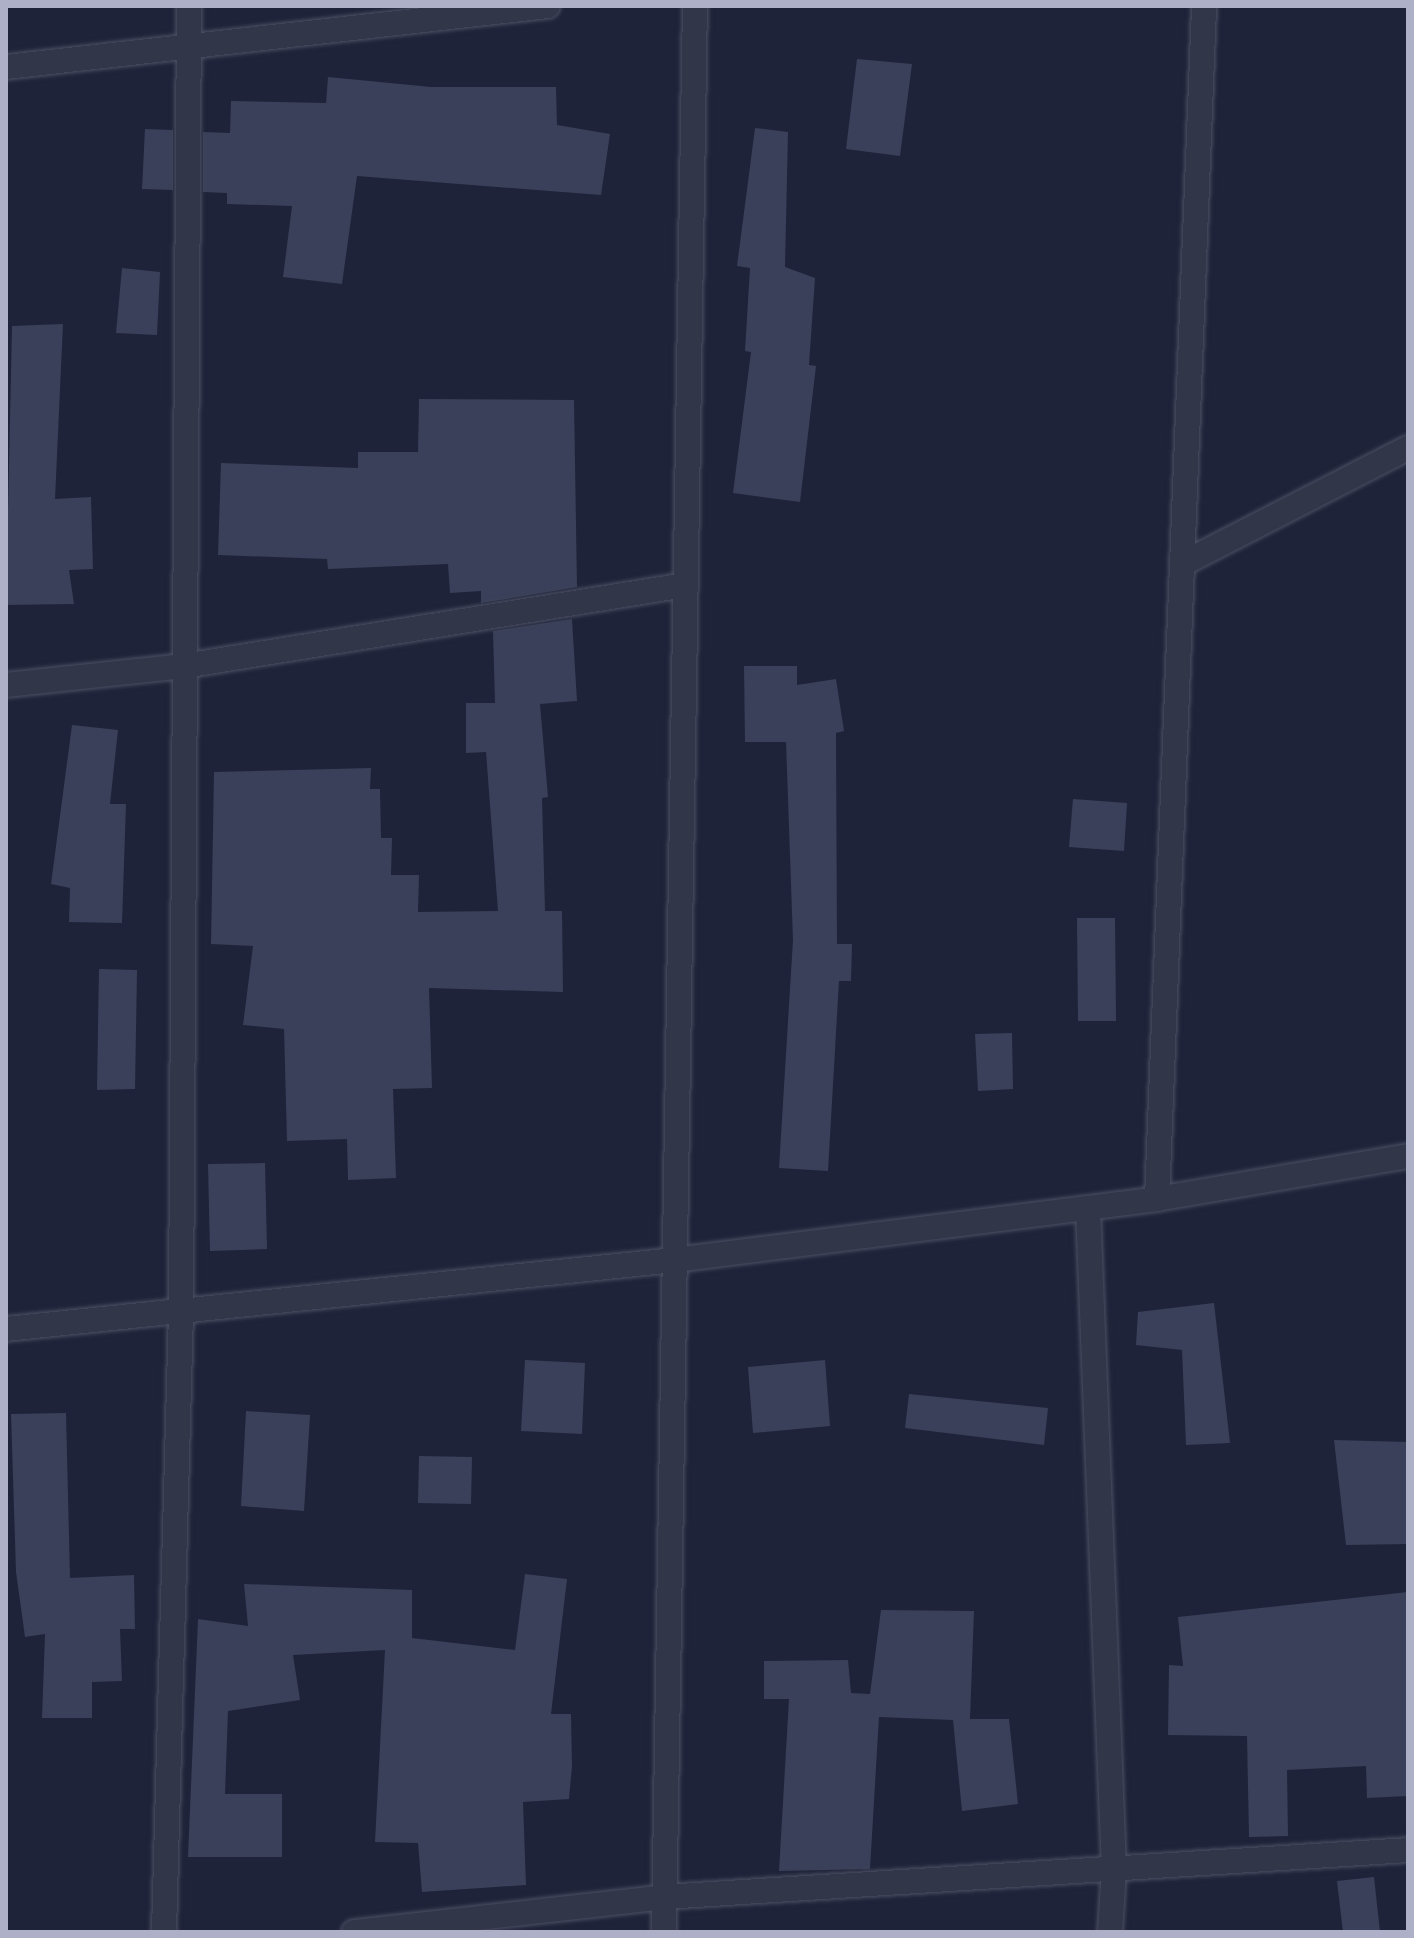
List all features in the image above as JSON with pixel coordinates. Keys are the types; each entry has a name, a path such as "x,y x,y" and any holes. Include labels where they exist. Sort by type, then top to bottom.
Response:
{"street":[{"path":"164,1932 181,1311 189,6"},
{"path":"6,67 548,6"},
{"path":"664,1932 695,6"},
{"path":"1157,1199 1204,6"},
{"path":"1182,564 1408,448"},
{"path":"6,685 184,666 685,585"},
{"path":"6,1329 675,1260 1157,1199 1408,1156"},
{"path":"1088,1208 1114,1869 1110,1932"},
{"path":"354,1932 664,1897 1408,1850"}],"building":[{"path":"857,59 912,64 900,156 846,149"},
{"path":"328,77 431,87 556,87 557,125 610,134 601,195 357,176 342,284 283,277 292,206 227,204 227,193 203,192 203,132 230,133 231,101 326,103"},
{"path":"755,128 788,132 785,267 815,278 809,365 816,366 800,502 733,493 751,352 745,351 750,268 737,266"},
{"path":"145,129 173,130 173,190 142,189"},
{"path":"122,268 160,272 157,335 116,333"},
{"path":"63,324 55,499 91,497 93,569 69,570 74,604 6,605 12,326"},
{"path":"419,399 574,400 577,587 481,603 481,591 450,593 448,564 328,569 327,559 218,555 221,463 358,468 358,452 418,452"},
{"path":"572,619 577,701 540,704 548,797 542,798 545,911 562,911 563,992 429,988 432,1088 393,1089 396,1178 348,1180 347,1139 287,1141 284,1029 243,1025 253,946 211,944 214,772 371,768 370,789 380,789 381,838 392,838 391,875 419,875 418,912 498,911 486,752 466,753 466,703 495,703 493,631"},
{"path":"744,666 797,666 797,685 836,679 844,731 836,733 837,944 852,944 851,981 839,981 828,1171 779,1168 793,940 786,742 745,742"},
{"path":"72,725 118,730 110,804 126,804 122,923 69,922 70,888 51,884"},
{"path":"1073,799 1127,803 1124,851 1069,847"},
{"path":"1077,918 1115,918 1116,1021 1078,1021"},
{"path":"99,969 137,970 135,1089 97,1090"},
{"path":"1012,1033 1013,1089 978,1091 975,1034"},
{"path":"265,1163 267,1249 210,1251 208,1164"},
{"path":"1214,1303 1230,1443 1186,1445 1182,1350 1136,1345 1138,1312"},
{"path":"525,1360 585,1363 582,1434 521,1431"},
{"path":"825,1360 830,1426 753,1433 748,1367"},
{"path":"909,1394 1048,1408 1044,1445 905,1428"},
{"path":"246,1411 310,1415 304,1511 241,1506"},
{"path":"66,1413 70,1578 134,1575 135,1629 120,1629 122,1681 92,1682 92,1718 42,1718 45,1634 25,1637 16,1572 11,1414"},
{"path":"1334,1440 1408,1442 1408,1544 1346,1545"},
{"path":"419,1456 472,1457 471,1504 418,1503"},
{"path":"525,1574 567,1579 551,1714 571,1714 572,1766 569,1799 523,1802 526,1885 422,1892 418,1843 375,1842 385,1650 293,1655 300,1700 228,1711 225,1794 282,1794 282,1857 188,1857 198,1619 248,1626 244,1584 412,1590 412,1638 515,1650"},
{"path":"1408,1592 1408,1796 1367,1798 1366,1766 1287,1770 1288,1836 1249,1837 1247,1736 1168,1735 1169,1665 1183,1666 1178,1617"},
{"path":"881,1610 974,1611 970,1719 1009,1719 1018,1804 962,1811 953,1720 879,1717 870,1869 779,1871 789,1699 764,1699 764,1661 848,1660 851,1693 870,1694"},
{"path":"1374,1877 1380,1932 1343,1932 1337,1881"}]}
